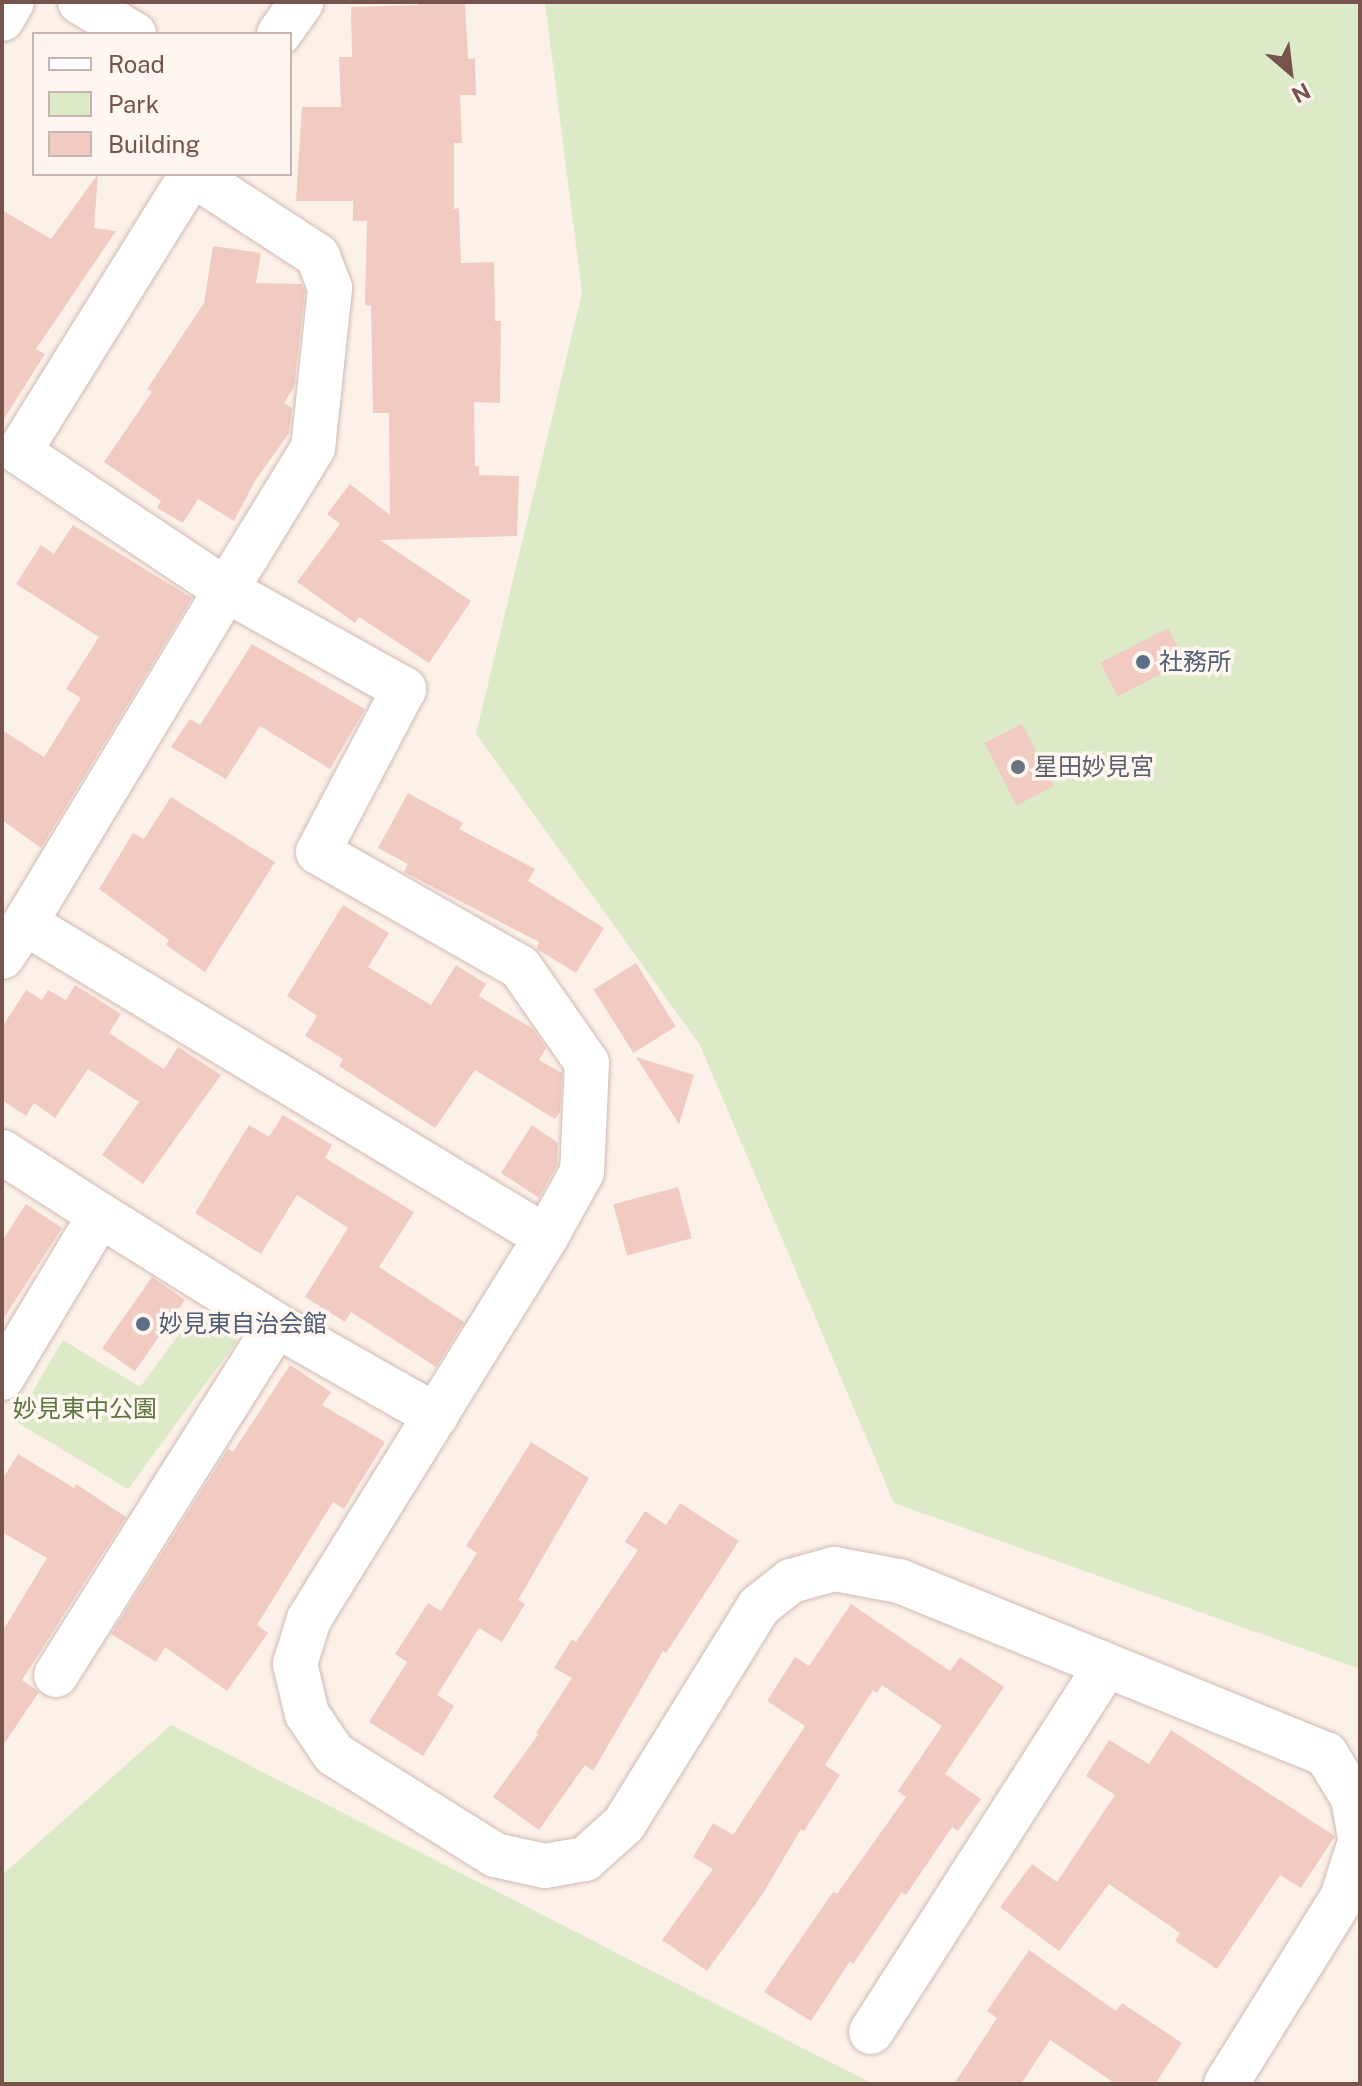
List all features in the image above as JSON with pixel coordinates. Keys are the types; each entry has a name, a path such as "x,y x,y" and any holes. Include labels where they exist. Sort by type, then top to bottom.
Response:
{"street":[{"path":"2,19 12,2"},
{"path":"80,2 131,32"},
{"path":"280,32 301,2"},
{"path":"191,176 8,458 226,590 404,689 318,852 520,967 587,1063 582,1172 546,1237 309,1619 295,1664 307,1714 334,1754 495,1855 545,1866 585,1859 624,1824 759,1606 791,1581 834,1569 899,1581 1326,1754 1353,1798 1360,1836"},
{"path":"195,176 318,256 330,288 313,448 13,940 546,1237"},
{"path":"2,1152 276,1325 436,1416"},
{"path":"2,1378 100,1215"},
{"path":"56,1675 276,1325"},
{"path":"871,2032 1106,1666"},
{"path":"1226,2084 1342,1898 1360,1842"}],"green space":[{"path":"545,2 1360,2 1360,1669 894,1503 700,1045 476,734 582,293"},
{"name":"妙見東中公園","path":"195,1313 237,1341 128,1489 15,1421 63,1340 140,1387"},
{"path":"171,1725 873,2084 2,2084 2,1875"}],"building":[{"path":"418,2 465,2 468,59 475,58 476,95 460,95 462,143 454,143 454,209 459,208 461,263 494,262 495,321 501,321 500,403 474,402 475,466 479,466 479,475 519,476 517,536 380,540 471,601 429,663 359,617 355,623 297,582 340,524 327,514 350,484 390,515 389,413 373,413 371,306 365,305 367,221 353,221 353,201 296,201 302,107 341,107 339,57 352,57 351,7 418,5"},
{"path":"98,176 94,228 116,231 36,349 45,354 2,422 2,210 51,239"},
{"path":"213,246 261,253 256,283 302,284 305,291 294,387 284,403 292,408 289,433 255,481 234,521 198,499 183,523 157,508 161,501 104,462 152,392 147,389 204,303"},
{"path":"73,525 192,598 41,848 2,820 2,730 44,757 81,698 66,689 99,637 16,584 41,545 54,554"},
{"name":"社務所","path":"1168,628 1185,662 1118,696 1100,663"},
{"path":"252,644 365,709 330,769 260,726 226,779 171,747 190,719 200,725"},
{"path":"1022,724 1054,786 1016,805 985,743"},
{"path":"408,793 463,823 459,829 535,869 528,881 604,928 576,973 537,949 539,942 404,872 408,864 378,848"},
{"path":"171,797 275,862 205,972 166,945 169,940 99,889 133,833 144,839"},
{"path":"343,905 389,933 368,967 431,1005 456,965 486,984 479,996 533,1029 546,1048 539,1060 562,1073 560,1112 555,1119 475,1070 435,1128 339,1066 343,1059 305,1036 317,1016 287,996"},
{"path":"636,963 676,1027 633,1053 594,989"},
{"path":"75,985 121,1014 109,1033 164,1069 178,1047 221,1075 143,1184 102,1155 139,1102 88,1069 55,1118 34,1103 26,1116 2,1100 2,1027 26,990 42,1000 48,990 66,1000"},
{"path":"636,1057 694,1075 679,1124"},
{"path":"283,1115 332,1145 325,1158 414,1212 379,1267 464,1322 436,1367 351,1312 345,1322 305,1297 348,1228 297,1195 261,1254 195,1213 249,1125 269,1137"},
{"path":"532,1125 558,1143 557,1165 539,1198 501,1173"},
{"path":"678,1187 692,1238 627,1256 613,1204"},
{"path":"26,1204 62,1228 2,1321 2,1241"},
{"name":"妙見東自治会館","path":"152,1277 185,1300 135,1371 102,1348"},
{"path":"290,1365 331,1392 322,1405 385,1442 344,1509 333,1502 257,1625 268,1633 227,1691 165,1647 156,1662 111,1634 228,1449 233,1452"},
{"path":"531,1442 589,1478 518,1600 525,1604 502,1642 479,1628 437,1695 454,1706 423,1756 369,1722 407,1662 395,1654 428,1603 441,1611 477,1553 466,1546"},
{"path":"18,1454 74,1488 76,1484 126,1517 22,1680 39,1692 2,1747 2,1632 47,1558 2,1532 2,1480"},
{"path":"680,1503 739,1541 666,1653 663,1651 593,1771 585,1765 539,1830 493,1797 538,1735 536,1733 572,1678 554,1668 572,1639 576,1642 638,1550 625,1542 645,1511 666,1525"},
{"path":"851,1604 950,1671 960,1657 1004,1687 945,1774 981,1799 958,1831 952,1827 906,1895 902,1892 853,1964 850,1961 811,2021 764,1992 833,1892 837,1894 906,1797 898,1791 942,1726 882,1685 877,1693 873,1690 825,1765 840,1775 804,1831 801,1829 762,1895 707,1971 662,1940 713,1869 693,1857 713,1823 733,1835 805,1726 767,1701 795,1657 809,1666"},
{"path":"1171,1730 1335,1836 1301,1888 1280,1875 1217,1969 1175,1941 1180,1933 1109,1884 1059,1951 1000,1907 1032,1864 1057,1882 1115,1795 1086,1776 1109,1740 1149,1764"},
{"path":"1029,1950 1116,2011 1122,2003 1182,2043 1155,2084 1116,2084 1050,2040 1021,2084 954,2084 997,2018 987,2011"}],"place":[{"name":"社務所","path":"1143,662"},
{"name":"星田妙見宮","path":"1018,767"},
{"name":"妙見東自治会館","path":"143,1324"}]}
